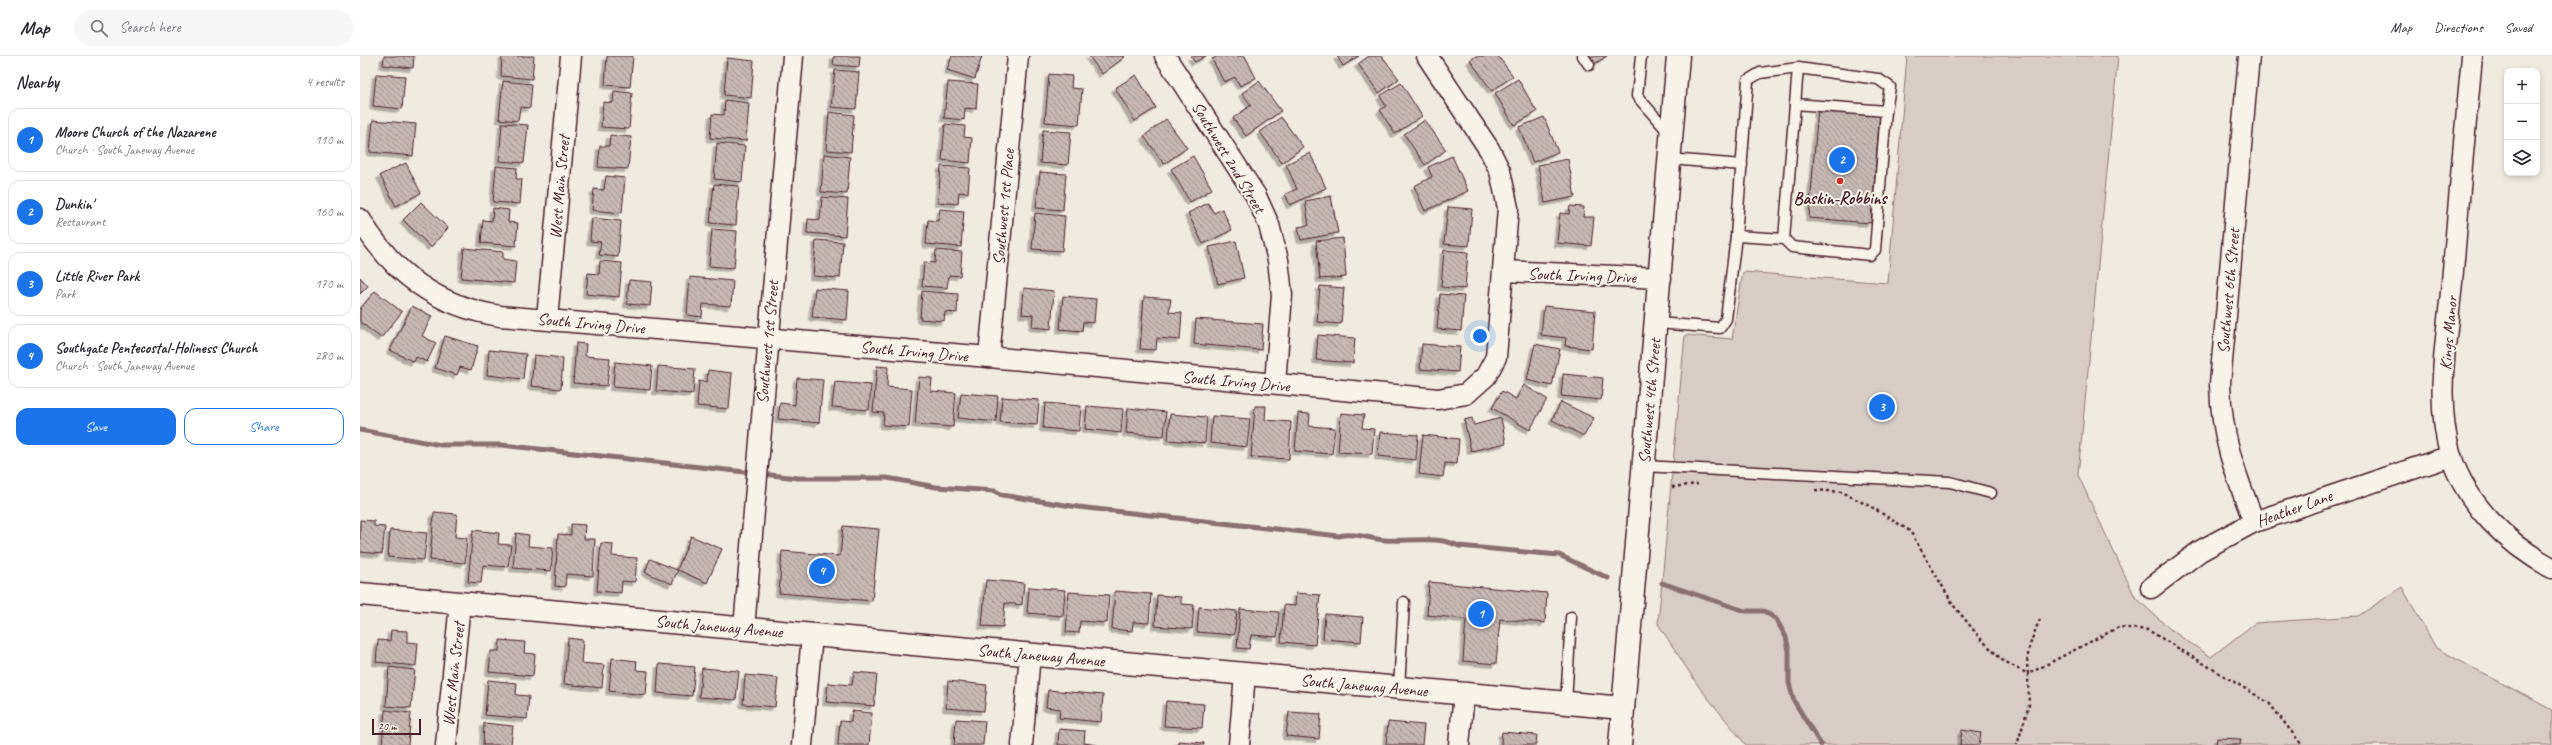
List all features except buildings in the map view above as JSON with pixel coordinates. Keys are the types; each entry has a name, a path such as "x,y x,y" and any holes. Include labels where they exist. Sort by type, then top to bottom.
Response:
{"street":[{"name":"West Main Street","path":"547,319 571,56"},
{"name":"Southwest 1st Street","path":"744,628 753,502 793,56"},
{"name":"Southwest 1st Place","path":"989,357 1018,56"},
{"name":"Southwest 2nd Street","path":"1165,56 1256,196 1269,225 1278,260 1282,295 1275,383"},
{"path":"1427,56 1489,149 1500,171 1508,208 1504,271"},
{"name":"Southwest 4th Street","path":"1620,745 1643,466 1661,278 1678,56"},
{"name":"Southwest 6th Street","path":"2249,56 2220,384 2222,419 2230,458 2254,522"},
{"name":"Kings Manor","path":"2472,56 2444,377 2444,404 2451,456 2475,502 2496,528 2518,546 2552,568"},
{"name":"South Irving Drive","path":"365,227 384,254 407,276 432,293 473,311 768,340 989,357 1438,399 1466,394 1480,383 1496,357 1504,271 1661,278"},
{"name":"Heather Lane","path":"2151,588 2200,551 2254,522 2451,456"},
{"name":"South Janeway Avenue","path":"360,594 1623,708"},
{"name":"West Main Street","path":"446,745 460,603"},
{"path":"802,745 812,635"},
{"path":"1022,745 1030,654"},
{"path":"1239,745 1245,674"},
{"path":"1460,745 1464,694"}],"lane":[{"path":"1583,56 1589,65"},
{"path":"1641,56 1637,96 1672,136"},
{"path":"1784,239 1798,68"},
{"path":"1657,323 1720,328 1726,319 1736,236 1748,80 1760,74 1798,68 1878,79 1890,87 1886,111 1875,250 1870,255 1792,247 1784,239 1736,236"},
{"path":"1795,104 1886,111"},
{"path":"1670,158 1742,165"},
{"path":"1643,466 1950,482 1991,493"},
{"path":"1399,688 1404,602"},
{"path":"1566,703 1572,617"}],"path":[{"path":"1672,487 1679,484 1704,484"},
{"path":"1812,490 1842,492 1873,508 1910,531 1954,606 1981,639 2002,660 2028,674"},
{"path":"2017,745 2029,705 2026,662 2029,644 2040,618"},
{"path":"2028,674 2119,627 2148,630 2268,703 2302,745"}],"shaded area":[{"path":"1907,56 2118,56 2078,475 2135,597 2171,630 2211,657 2255,623 2358,616 2402,587 2436,648 2552,710 2552,745 1746,745 1699,687 1658,624 1685,335 1732,339 1743,272 1888,283"}],"waterway":[{"path":"360,430 441,445 502,445 754,473"},
{"path":"762,474 798,478 887,478 936,487 995,491 1002,495 1078,507 1339,536 1356,535 1385,540 1432,540 1459,546 1559,555 1608,578"},
{"path":"1662,583 1745,611 1764,611 1776,619 1786,637 1789,651 1789,683 1794,701 1821,745"}],"place":[{"name":"Dunkin'","path":"1842,160"},
{"name":"Baskin-Robbins","path":"1840,181"},
{"name":"Little River Park","path":"1882,407"},
{"name":"Southgate Pentecostal-Holiness Church","path":"822,571"},
{"name":"Moore Church of the Nazarene","path":"1481,614"}]}
